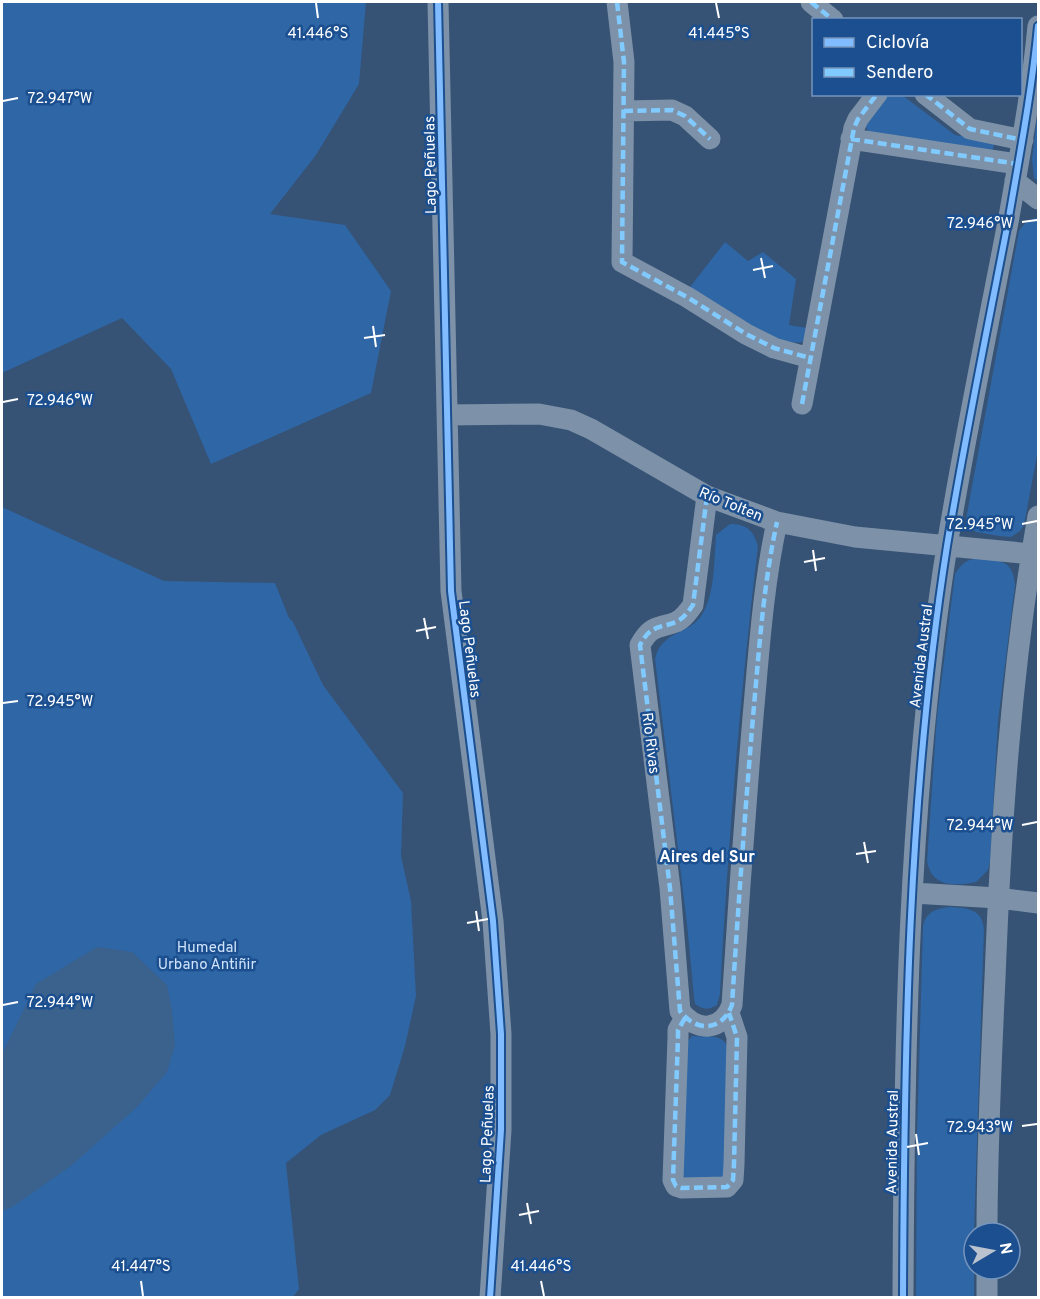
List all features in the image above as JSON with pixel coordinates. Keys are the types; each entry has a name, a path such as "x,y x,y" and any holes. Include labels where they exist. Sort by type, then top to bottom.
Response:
{"street":[{"name":"Lago Peñuelas","path":"438,2 451,591 493,921 501,1034 501,1130 490,1298"},
{"path":"617,2 624,62 622,262 687,297 746,334 774,348 810,358"},
{"path":"811,2 831,18"},
{"name":"Avenida Austral","path":"903,1298 904,1126 913,892 926,716 947,545 1023,140 1038,26"},
{"path":"802,404 851,139 858,119 875,96"},
{"path":"928,96 970,129 1023,140"},
{"path":"624,111 672,110 685,116 710,139"},
{"path":"851,139 1017,173 1038,199"},
{"name":"Río Tolten","path":"447,415 539,414 571,420 591,429 707,496 777,522 855,537 1032,554"},
{"name":"Río Rivas","path":"707,496 693,605 677,622 658,626 646,633 640,645 670,888 680,1011 685,1018 678,1030 673,1180 676,1186 682,1188 727,1187 733,1180 737,1037 729,1013 732,1005 760,641 767,578 777,522"},
{"path":"987,1221 998,898 1010,727 1038,516"},
{"path":"913,892 1038,903"},
{"path":"685,1018 698,1025 715,1025 729,1013"},
{"path":"987,1281 987,1298"}],"green space":[{"path":"2,2 366,2 359,84 316,155 270,214 345,225 391,291 371,393 211,464 171,369 122,318 2,373"},
{"path":"883,96 903,96 955,135 992,141 994,146 992,151 869,132 864,124"},
{"path":"1038,111 1038,181 1034,178 1032,159"},
{"path":"1038,218 1038,450 1024,525 1011,537 999,536 976,532 966,519 1019,231 1027,222"},
{"path":"725,242 748,261 763,252 796,279 789,325 807,328 805,341 794,342 780,339 764,332 690,287"},
{"name":"Humedal Urbano Antiñir","path":"2,507 164,581 275,583 289,618 323,685 403,793 401,856 411,901 416,996 405,1046 390,1095 375,1110 321,1135 286,1163 299,1289 293,1297 2,1298"},
{"path":"730,524 741,525 749,529 758,546 735,770 720,994 717,1005 706,1009 695,1004 655,659 664,642 691,626 703,613 712,585 716,535"},
{"path":"980,558 1000,561 1009,566 1015,585 998,721 990,861 988,870 976,882 953,884 939,881 930,870 927,861 937,716 955,574 965,562"},
{"path":"951,907 973,911 980,917 984,929 974,1221 962,1221 962,1281 974,1281 974,1297 916,1297 917,1133 923,926 933,911"},
{"path":"692,1036 718,1038 726,1043 728,1048 724,1177 687,1180 681,1174 687,1042"}],"shaded area":[{"path":"97,947 132,952 167,985 175,1045 167,1072 137,1107 72,1165 12,1207 2,1211 2,1054 36,984"}],"marked path":[{"path":"617,2 624,62 622,262 687,297 746,334 774,348 810,358"},
{"path":"811,2 831,18"},
{"path":"802,404 854,128 875,96"},
{"path":"928,96 970,129 1023,140"},
{"path":"624,111 672,110 685,116 710,139"},
{"path":"851,139 1018,164"},
{"path":"707,496 693,605 679,621 651,631 640,645 670,888 680,1011 701,1026 709,1026 722,1020 732,1005 744,825 760,644 768,570 777,522"},
{"path":"685,1018 678,1030 673,1180 676,1186 682,1188 727,1187 733,1180 737,1037 729,1013"}],"cycle path":[{"path":"438,2 451,591 493,921 501,1034 501,1130 490,1298"},
{"path":"903,1298 907,1015 916,827 924,733 947,546 1009,217 1029,98 1038,26"}],"district":[{"name":"Aires del Sur","path":"707,856"}]}
